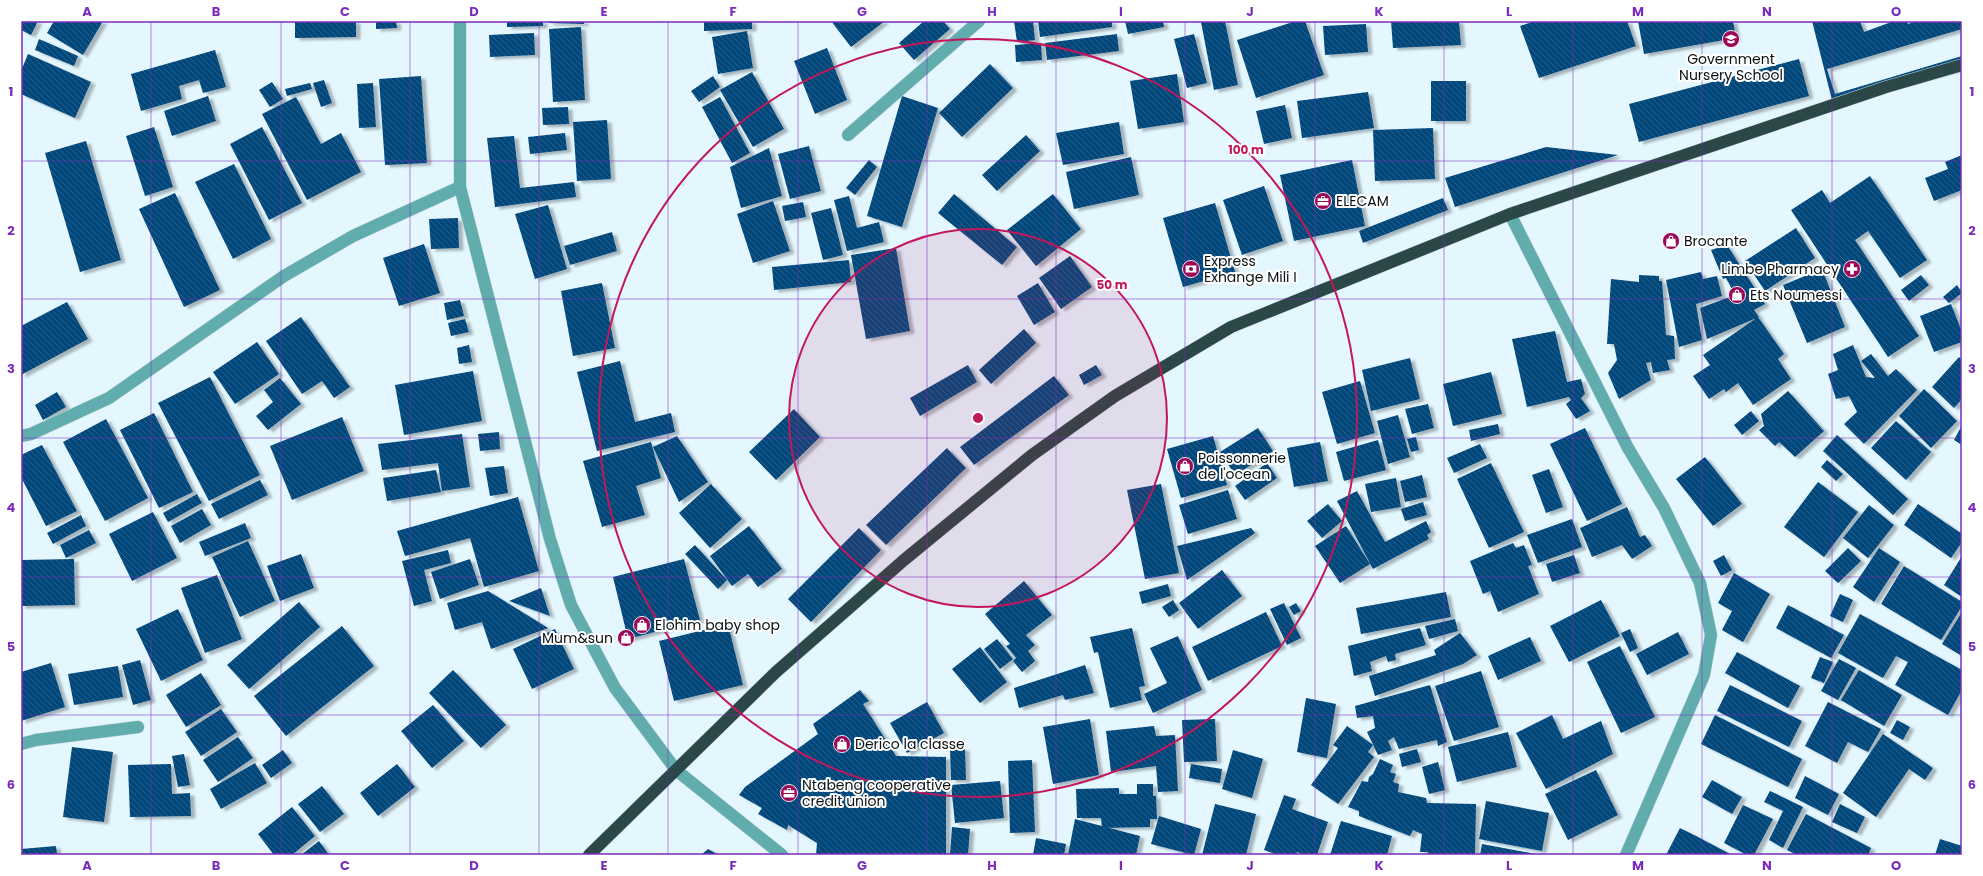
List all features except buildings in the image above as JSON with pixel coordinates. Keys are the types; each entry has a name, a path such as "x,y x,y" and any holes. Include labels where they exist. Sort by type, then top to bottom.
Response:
{"highway":[{"path":"589,855 776,672 904,560 1032,455 1115,396 1231,326 1510,214 1886,87 1962,65"}],"street":[{"path":"460,21 460,187 550,539 571,605 615,688 676,770 782,855"},
{"path":"848,135 979,21"},
{"path":"21,436 31,434 109,398 284,276 353,236 460,187"},
{"path":"1510,214 1628,448 1664,508 1700,583 1711,635 1704,675 1626,855"},
{"path":"21,744 36,740 138,727"}],"place":[{"name":"Government Nursery School","path":"1731,39"},
{"name":"ELECAM","path":"1323,201"},
{"name":"Brocante","path":"1671,241"},
{"name":"Express Exhange Mili I","path":"1191,269"},
{"name":"Limbe Pharmacy","path":"1852,269"},
{"name":"Ets Noumessi","path":"1737,295"},
{"name":"Poissonnerie de l'ocean","path":"1185,466"},
{"name":"Elohim baby shop","path":"642,625"},
{"name":"Mum&sun","path":"626,638"},
{"name":"Derico la classe","path":"842,744"},
{"name":"Ntabeng cooperative credit union","path":"789,793"}]}
